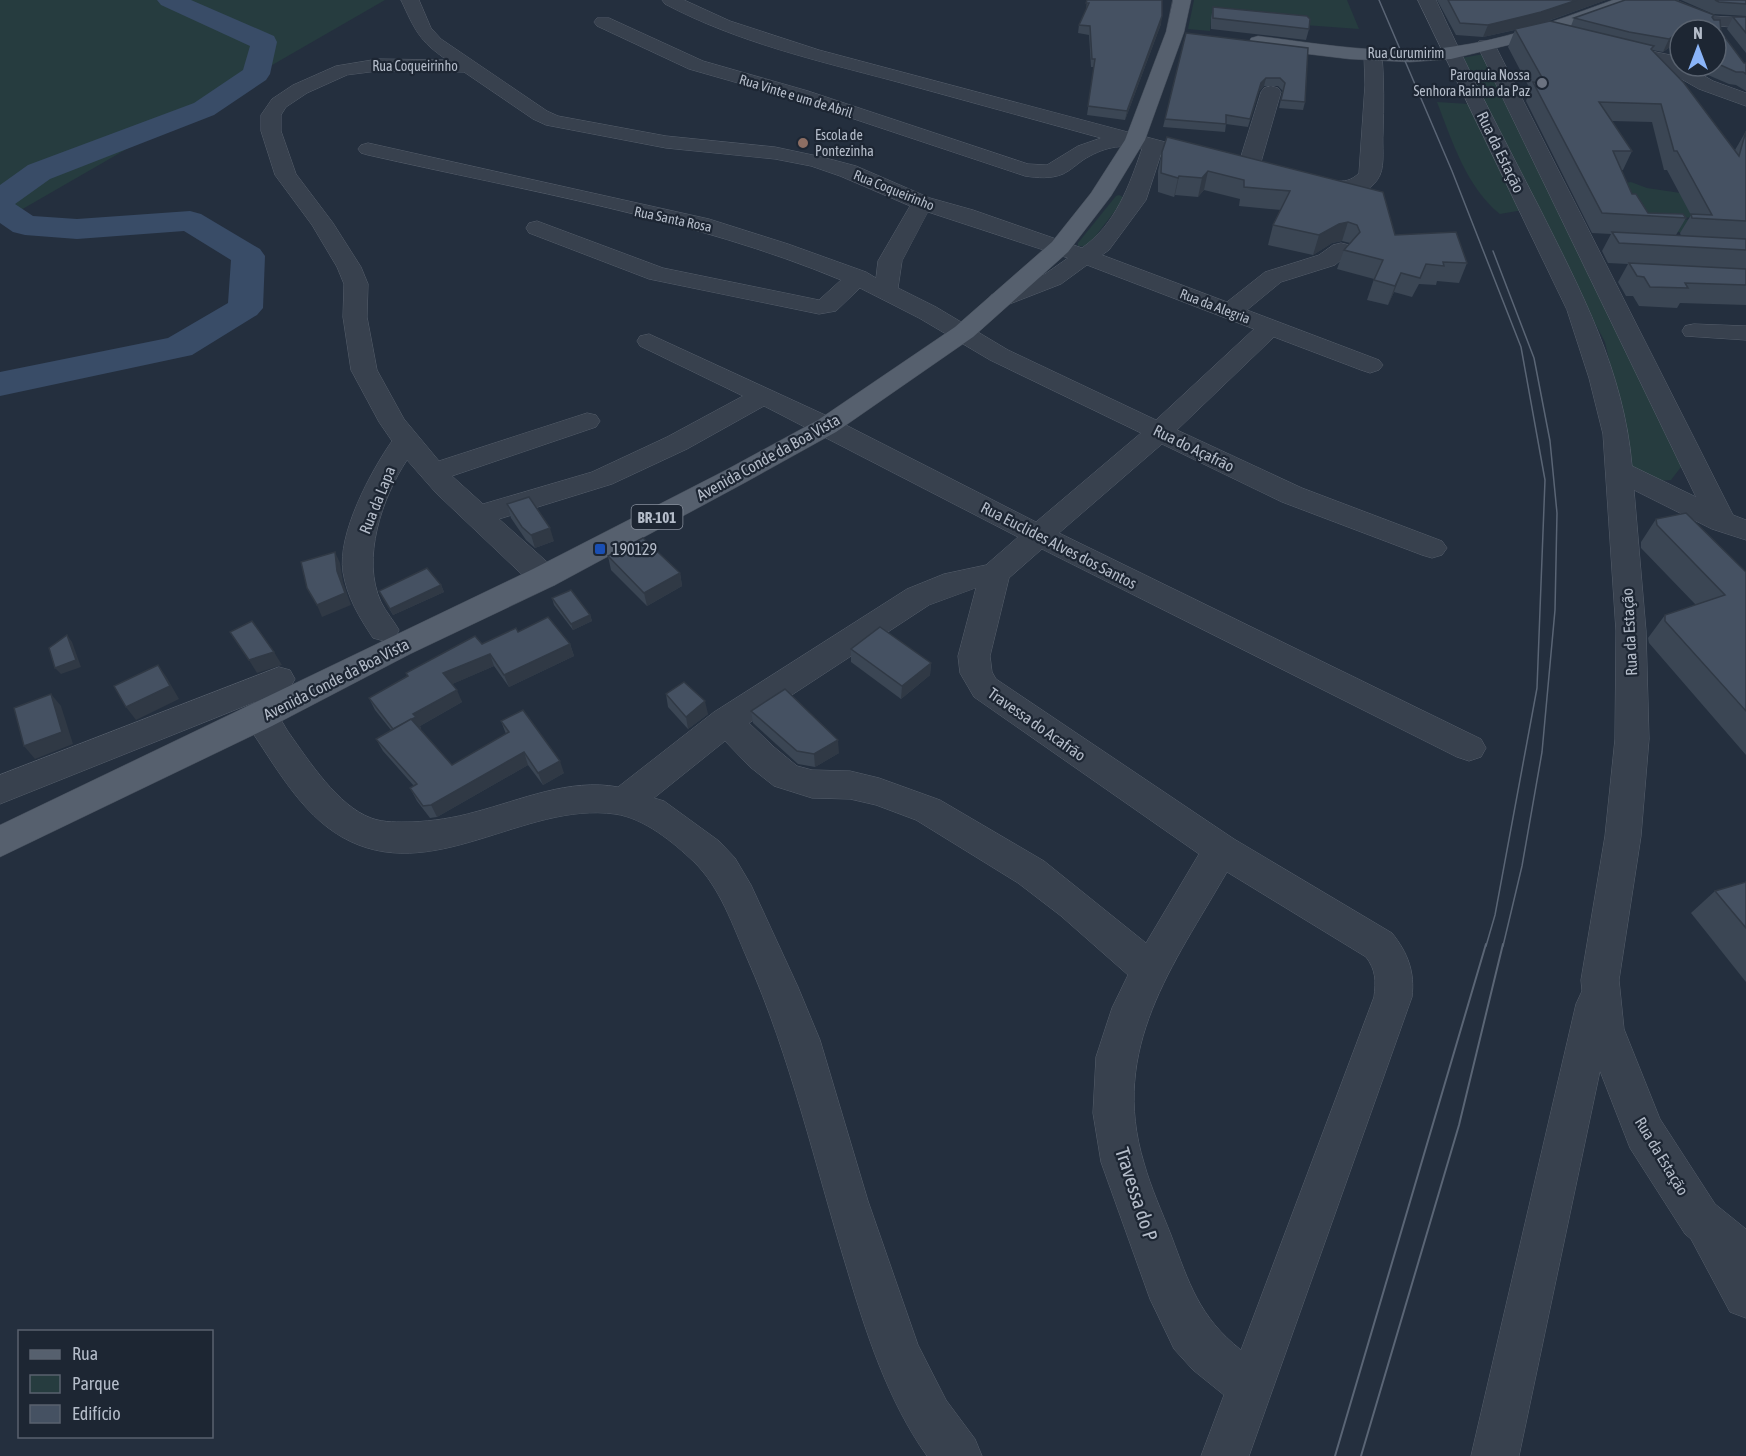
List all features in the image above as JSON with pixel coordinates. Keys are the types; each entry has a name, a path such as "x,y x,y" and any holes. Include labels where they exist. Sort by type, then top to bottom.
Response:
{"main road":[{"name":"Avenida Conde da Boa Vista","path":"0,842 544,577 827,426 964,332 999,300 1073,252 1106,186 1138,141 1187,34 1182,0"},
{"name":"Rua Curumirim","path":"1245,41 1373,54 1410,56 1451,53 1543,31 1630,0"}],"street":[{"path":"410,0 424,34 466,66"},
{"path":"671,0 726,26 836,61 1270,174"},
{"name":"Rua da Estação","path":"1428,0 1451,53 1480,106 1543,239 1580,310 1602,378 1616,434 1631,631 1632,739 1623,836 1600,980 1604,1029 1621,1078 1645,1132 1700,1219 1746,1257"},
{"path":"1661,0 1693,18"},
{"name":"Rua Vinte e um de Abril","path":"603,22 696,65 801,95 1025,170 1052,171 1064,166 1085,150 1138,141"},
{"path":"1728,27 1746,23"},
{"path":"1543,31 1578,39"},
{"path":"1486,45 1517,109 1596,242 1609,273 1734,526"},
{"path":"1600,45 1668,61"},
{"path":"1291,179 1323,187 1358,187 1365,183 1370,174 1375,85 1373,54"},
{"path":"1660,60 1706,85 1746,100"},
{"name":"Rua Coqueirinho","path":"544,577 434,472 406,440 392,422 364,370 355,317 356,285 349,267 322,223 286,175 271,131 271,115 279,102 300,89 343,70 378,65 466,66 540,115 553,121 666,142 806,159 848,171 922,203 966,215 1073,252"},
{"path":"1248,169 1271,92"},
{"path":"1480,106 1517,109"},
{"path":"1073,252 1101,244 1135,200 1138,193 1138,141"},
{"name":"Rua Santa Rosa","path":"368,149 712,227 796,253 858,277 964,332"},
{"path":"1106,186 1138,193"},
{"path":"886,290 890,261 922,203"},
{"path":"537,228 657,274 819,307 827,306 858,277"},
{"path":"1543,239 1596,242"},
{"path":"1229,312 1273,277 1327,260 1341,249"},
{"name":"Rua da Alegria","path":"1073,252 1370,365"},
{"path":"1560,270 1609,273"},
{"path":"626,800 726,721 918,597 955,582 995,573 1159,432 1270,328"},
{"name":"Rua do Açafrão","path":"964,332 999,355 1292,495 1346,518 1432,548"},
{"path":"1694,332 1746,333"},
{"name":"Rua Euclides Alves dos Santos","path":"649,341 827,426 1038,535 1469,748"},
{"path":"478,515 602,478 677,444 762,396"},
{"path":"434,472 587,421"},
{"name":"Rua da Lapa","path":"384,630 367,604 357,570 361,533 384,473 406,440"},
{"path":"1620,471 1734,526"},
{"name":"Travessa do Acafrão","path":"995,573 974,656 976,674 985,688 1221,850 1379,945 1392,960 1396,974 1393,997 1250,1386"},
{"path":"0,790 279,679"},
{"path":"260,717 318,797 352,825 380,836 410,838 454,832 525,810 577,799 626,800 671,821 716,860 743,908 780,986 811,1075 839,1175 886,1321 914,1389 942,1438 958,1456"},
{"path":"726,721 762,757 786,776 812,784 850,784 928,810 1031,872 1074,905 1150,970"},
{"name":"Travessa do P","path":"1221,850 1150,970 1131,1008 1116,1057 1114,1113 1122,1162 1173,1299 1190,1333 1209,1354 1250,1386"},
{"path":"1495,1456 1600,980"},
{"path":"1700,1219 1746,1296"},
{"path":"1225,1456 1250,1386"}],"green space":[{"path":"0,0 385,0 0,222"},
{"path":"1194,0 1347,0 1359,29 1211,18 1210,31 1188,29"},
{"path":"1495,52 1682,457 1681,467 1671,480 1656,481 1627,465 1628,443 1605,342 1550,238 1461,58"},
{"path":"1437,102 1469,104 1523,210 1500,214 1478,191 1462,163"},
{"path":"1631,182 1647,188 1694,195 1695,216 1682,219 1697,221 1697,235 1658,231 1612,185"},
{"path":"1119,195 1125,198 1087,247 1078,246 1078,243"}],"building":[{"path":"1087,0 1162,0 1162,16 1127,111 1088,106 1095,59 1092,59 1090,26 1079,25 1089,3 1086,3"},
{"path":"1448,0 1577,0 1541,12 1488,25 1460,23"},
{"path":"1625,0 1675,0 1714,15 1713,18 1668,18 1668,39 1574,18"},
{"path":"1715,0 1746,0 1746,4 1719,2"},
{"path":"1213,7 1307,16 1310,19 1309,29 1213,18"},
{"path":"1733,17 1746,17 1746,33"},
{"path":"1550,21 1654,46 1651,49 1668,67 1668,78 1679,78 1684,83 1739,156 1746,131 1746,221 1692,218 1691,214 1712,215 1677,151 1674,151 1661,104 1599,102 1632,151 1613,151 1632,194 1636,194 1648,213 1683,214 1686,218 1602,213 1533,82 1545,83 1515,29"},
{"path":"1186,33 1308,48 1305,102 1281,100 1285,83 1280,78 1266,78 1261,83 1250,119 1226,115 1226,124 1165,119"},
{"path":"1728,41 1746,63 1746,74 1728,68"},
{"path":"1167,137 1383,192 1395,235 1456,232 1467,263 1443,262 1444,266 1426,264 1420,278 1401,273 1395,286 1374,280 1383,260 1344,250 1360,232 1357,225 1348,222 1339,224 1319,235 1273,225 1290,191 1244,187 1244,180 1208,171 1202,178 1179,176 1178,178 1161,173 1162,152"},
{"path":"1612,232 1746,239 1746,250 1619,243"},
{"path":"1629,263 1746,269 1746,285 1685,283 1688,288 1650,287 1644,277 1637,276"},
{"path":"529,497 550,528 531,535 522,527 507,504"},
{"path":"1686,513 1746,572 1746,711 1665,621 1665,615 1725,595 1657,525 1656,519"},
{"path":"643,538 680,573 644,593 608,556"},
{"path":"335,552 337,571 345,593 317,605 307,588 301,562"},
{"path":"427,568 441,585 390,609 379,591"},
{"path":"571,590 590,615 571,624 552,598"},
{"path":"548,617 570,644 504,675 490,654 443,673 457,690 413,714 416,717 393,729 369,698 408,676 406,673 475,636 482,644 516,628 518,632"},
{"path":"252,621 274,652 249,660 230,632"},
{"path":"880,627 931,663 902,686 851,649"},
{"path":"67,635 76,660 55,668 49,648"},
{"path":"158,665 170,686 126,707 114,686"},
{"path":"684,682 705,701 686,717 666,694"},
{"path":"785,689 838,740 814,754 797,751 751,711"},
{"path":"51,694 62,732 24,746 14,708"},
{"path":"523,710 560,761 538,773 524,752 431,805 423,806 410,788 417,784 376,739 411,719 452,765 509,732 501,721"},
{"path":"1746,882 1746,928 1715,891"}],"waterway":[{"path":"0,200 39,172 204,109 256,74 264,42 170,0"},
{"path":"0,208 25,225 77,229 190,221 248,256 245,308 179,347 0,384"}],"tram line":[{"path":"1379,0 1452,171 1521,347 1545,480 1537,688 1495,915 1486,946"},
{"path":"1493,251 1534,358 1550,441 1557,513 1555,610 1542,752 1522,866 1503,946"},
{"path":"1335,1456 1486,944"},
{"path":"1361,1456 1459,1125 1503,944"}],"place":[{"name":"Paroquia Nossa Senhora Rainha da Paz","path":"1542,83"},
{"name":"Escola de Pontezinha","path":"803,143"},
{"name":"190129","path":"600,549"}]}
